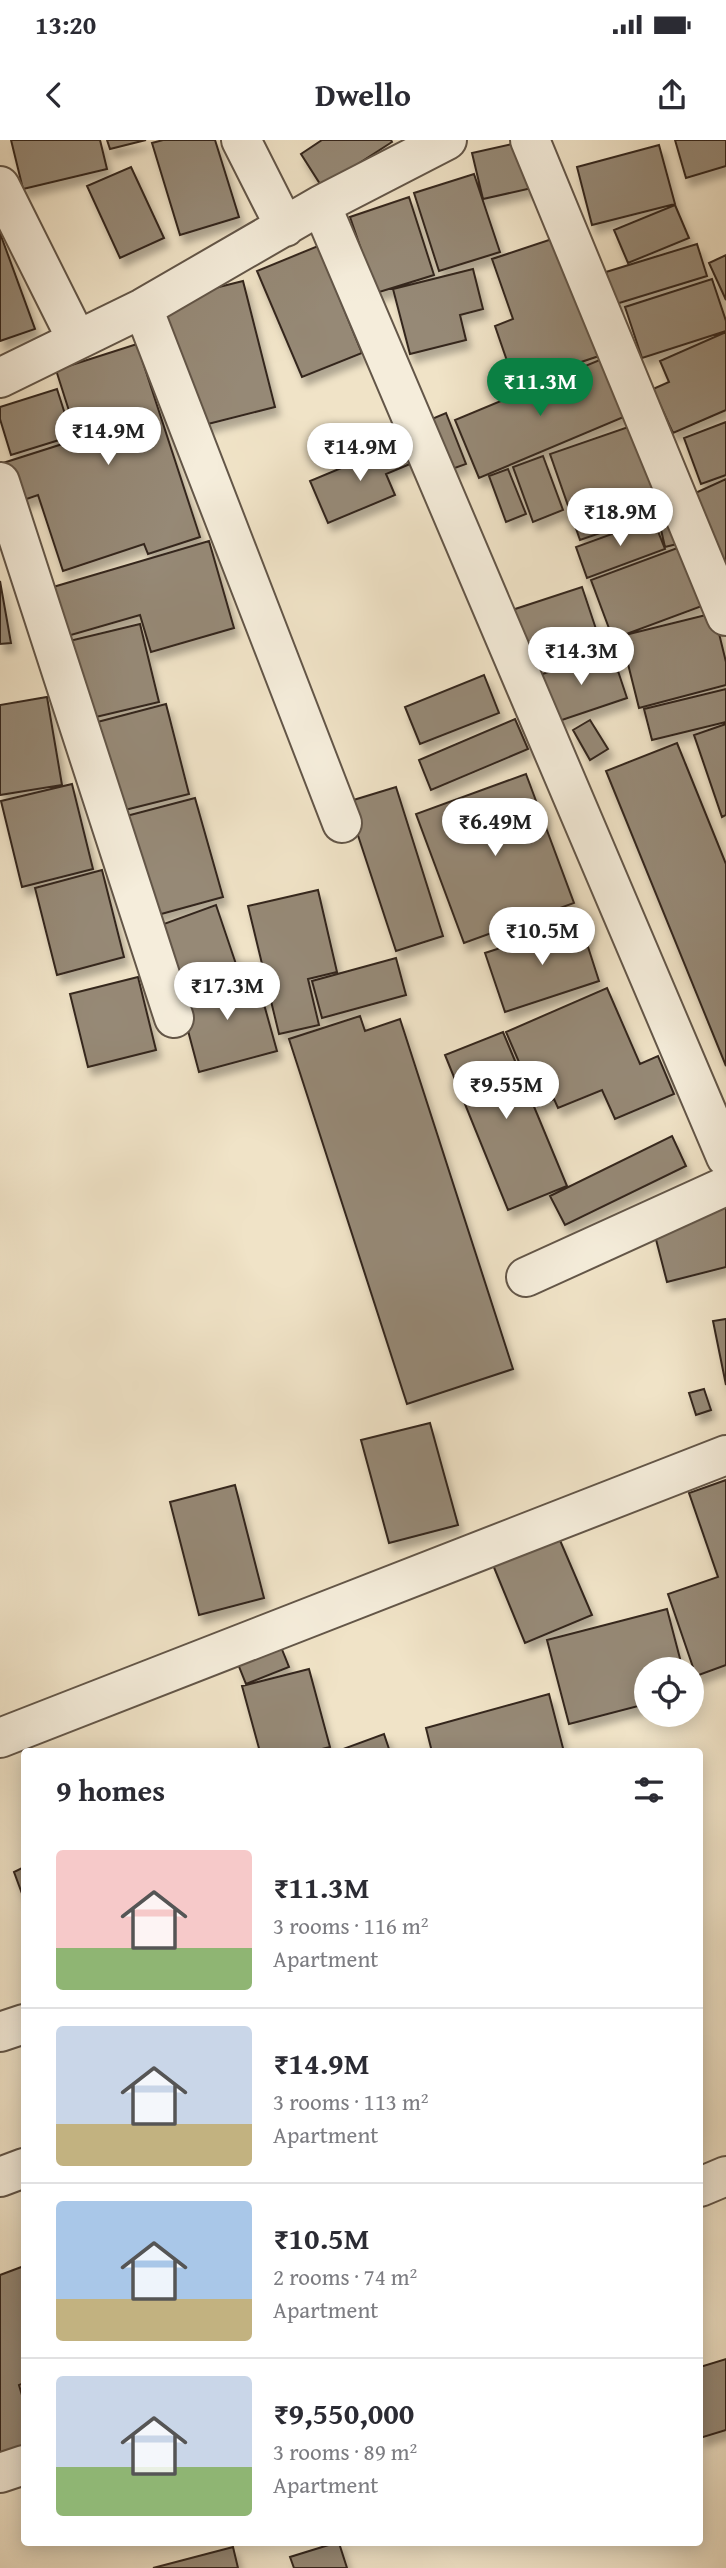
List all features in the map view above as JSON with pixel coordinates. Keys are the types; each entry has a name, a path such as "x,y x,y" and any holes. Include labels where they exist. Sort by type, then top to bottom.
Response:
{"street":[{"path":"241,140 285,227"},
{"path":"0,378 143,308 321,205 447,140"},
{"path":"530,140 726,616"},
{"path":"0,186 77,340"},
{"path":"321,205 726,1157"},
{"path":"143,308 342,823"},
{"path":"0,482 174,1018"},
{"path":"526,1278 726,1186"},
{"path":"0,1738 726,1455"},
{"path":"0,2032 21,2025"},
{"path":"0,2177 21,2169"},
{"path":"703,2186 726,2176"},
{"path":"0,2473 21,2466"}],"building":[{"path":"11,140 100,140 107,169 23,189"},
{"path":"107,140 146,140 110,149"},
{"path":"163,140 215,140 239,217 180,235 152,143"},
{"path":"322,140 392,142 322,187 301,154"},
{"path":"675,140 726,140 726,166 686,178"},
{"path":"521,142 532,188 483,199 472,153"},
{"path":"659,145 675,204 592,225 577,167"},
{"path":"131,167 164,238 120,258 87,186"},
{"path":"474,174 500,252 439,271 414,193"},
{"path":"409,197 434,275 376,293 350,217"},
{"path":"675,205 689,238 628,263 614,230"},
{"path":"0,233 35,329 0,341"},
{"path":"558,237 599,356 515,384 495,326 513,319 492,259"},
{"path":"697,244 707,276 616,304 606,272"},
{"path":"318,246 362,353 302,377 257,271"},
{"path":"726,255 726,300 709,263"},
{"path":"473,269 483,309 460,315 466,340 410,354 393,289"},
{"path":"712,279 726,321 726,331 642,358 625,307"},
{"path":"243,281 275,407 196,427 151,304"},
{"path":"726,332 726,410 673,433 653,389 669,382 660,361"},
{"path":"137,344 200,537 148,554 144,544 63,571 38,495 15,503 3,463 78,439 56,370"},
{"path":"602,359 626,416 479,478 455,420"},
{"path":"57,389 72,436 11,455 0,419 0,407"},
{"path":"446,413 466,464 438,474 420,424"},
{"path":"726,422 726,475 701,484 684,438"},
{"path":"634,425 664,511 580,540 550,454"},
{"path":"406,441 415,462 386,474 395,495 328,523 310,481"},
{"path":"543,456 563,510 533,522 513,467"},
{"path":"508,469 526,514 506,522 489,476"},
{"path":"726,479 726,570 693,494"},
{"path":"674,518 681,543 665,547 659,521"},
{"path":"653,519 665,549 587,578 576,547"},
{"path":"209,541 234,628 151,652 140,615 57,639 43,590"},
{"path":"680,547 702,606 613,639 591,580"},
{"path":"0,581 11,643 0,644"},
{"path":"582,587 600,641 521,668 503,613"},
{"path":"714,613 726,662 726,685 639,708 621,636"},
{"path":"140,624 159,702 79,721 61,643"},
{"path":"611,650 627,698 550,724 534,677"},
{"path":"484,675 499,713 420,744 405,707"},
{"path":"726,689 726,722 652,740 644,709"},
{"path":"47,697 62,785 0,795 0,705"},
{"path":"166,704 189,794 109,814 86,725"},
{"path":"515,719 528,749 431,790 419,760"},
{"path":"590,720 608,749 590,760 573,730"},
{"path":"726,724 726,815 722,817 694,735"},
{"path":"677,743 726,864 726,1066 606,771"},
{"path":"526,774 574,903 464,943 416,814"},
{"path":"72,784 93,869 22,887 1,801"},
{"path":"396,787 443,936 396,951 347,802"},
{"path":"195,798 223,897 143,919 115,819"},
{"path":"102,870 124,957 57,975 35,888"},
{"path":"318,890 337,972 308,979 319,1025 279,1034 248,906"},
{"path":"216,905 238,970 183,988 161,925"},
{"path":"580,922 599,981 505,1012 485,953"},
{"path":"396,958 406,995 322,1018 312,981"},
{"path":"255,972 277,1051 199,1072 178,993"},
{"path":"138,977 156,1050 88,1067 70,994"},
{"path":"607,988 640,1064 658,1056 674,1094 615,1119 602,1090 558,1108 554,1099 538,1106 506,1032"},
{"path":"360,1016 365,1031 400,1019 513,1369 407,1404 289,1039"},
{"path":"503,1032 567,1186 508,1210 445,1055"},
{"path":"672,1136 686,1166 565,1225 550,1196"},
{"path":"726,1205 726,1267 667,1282 652,1224"},
{"path":"726,1319 726,1385 713,1321"},
{"path":"704,1389 711,1410 696,1415 689,1393"},
{"path":"430,1423 458,1525 389,1543 361,1440"},
{"path":"726,1480 726,1665 704,1673 704,1657 690,1657 668,1594 718,1577 689,1493"},
{"path":"235,1485 264,1598 199,1615 170,1502"},
{"path":"559,1538 592,1615 525,1643 493,1565"},
{"path":"667,1609 680,1657 634,1657 634,1707 569,1724 547,1640"},
{"path":"281,1647 289,1667 246,1684 238,1664"},
{"path":"309,1669 330,1747 259,1748 242,1686"},
{"path":"549,1694 563,1748 431,1748 426,1728"},
{"path":"384,1734 389,1748 346,1748"},
{"path":"21,1868 21,1891 14,1872"},
{"path":"21,2267 21,2457 0,2465 0,2275"},
{"path":"726,2359 726,2430 703,2437 703,2366"},
{"path":"325,2546 340,2546 347,2568 294,2568 290,2557"},
{"path":"233,2547 238,2568 153,2568"}]}
